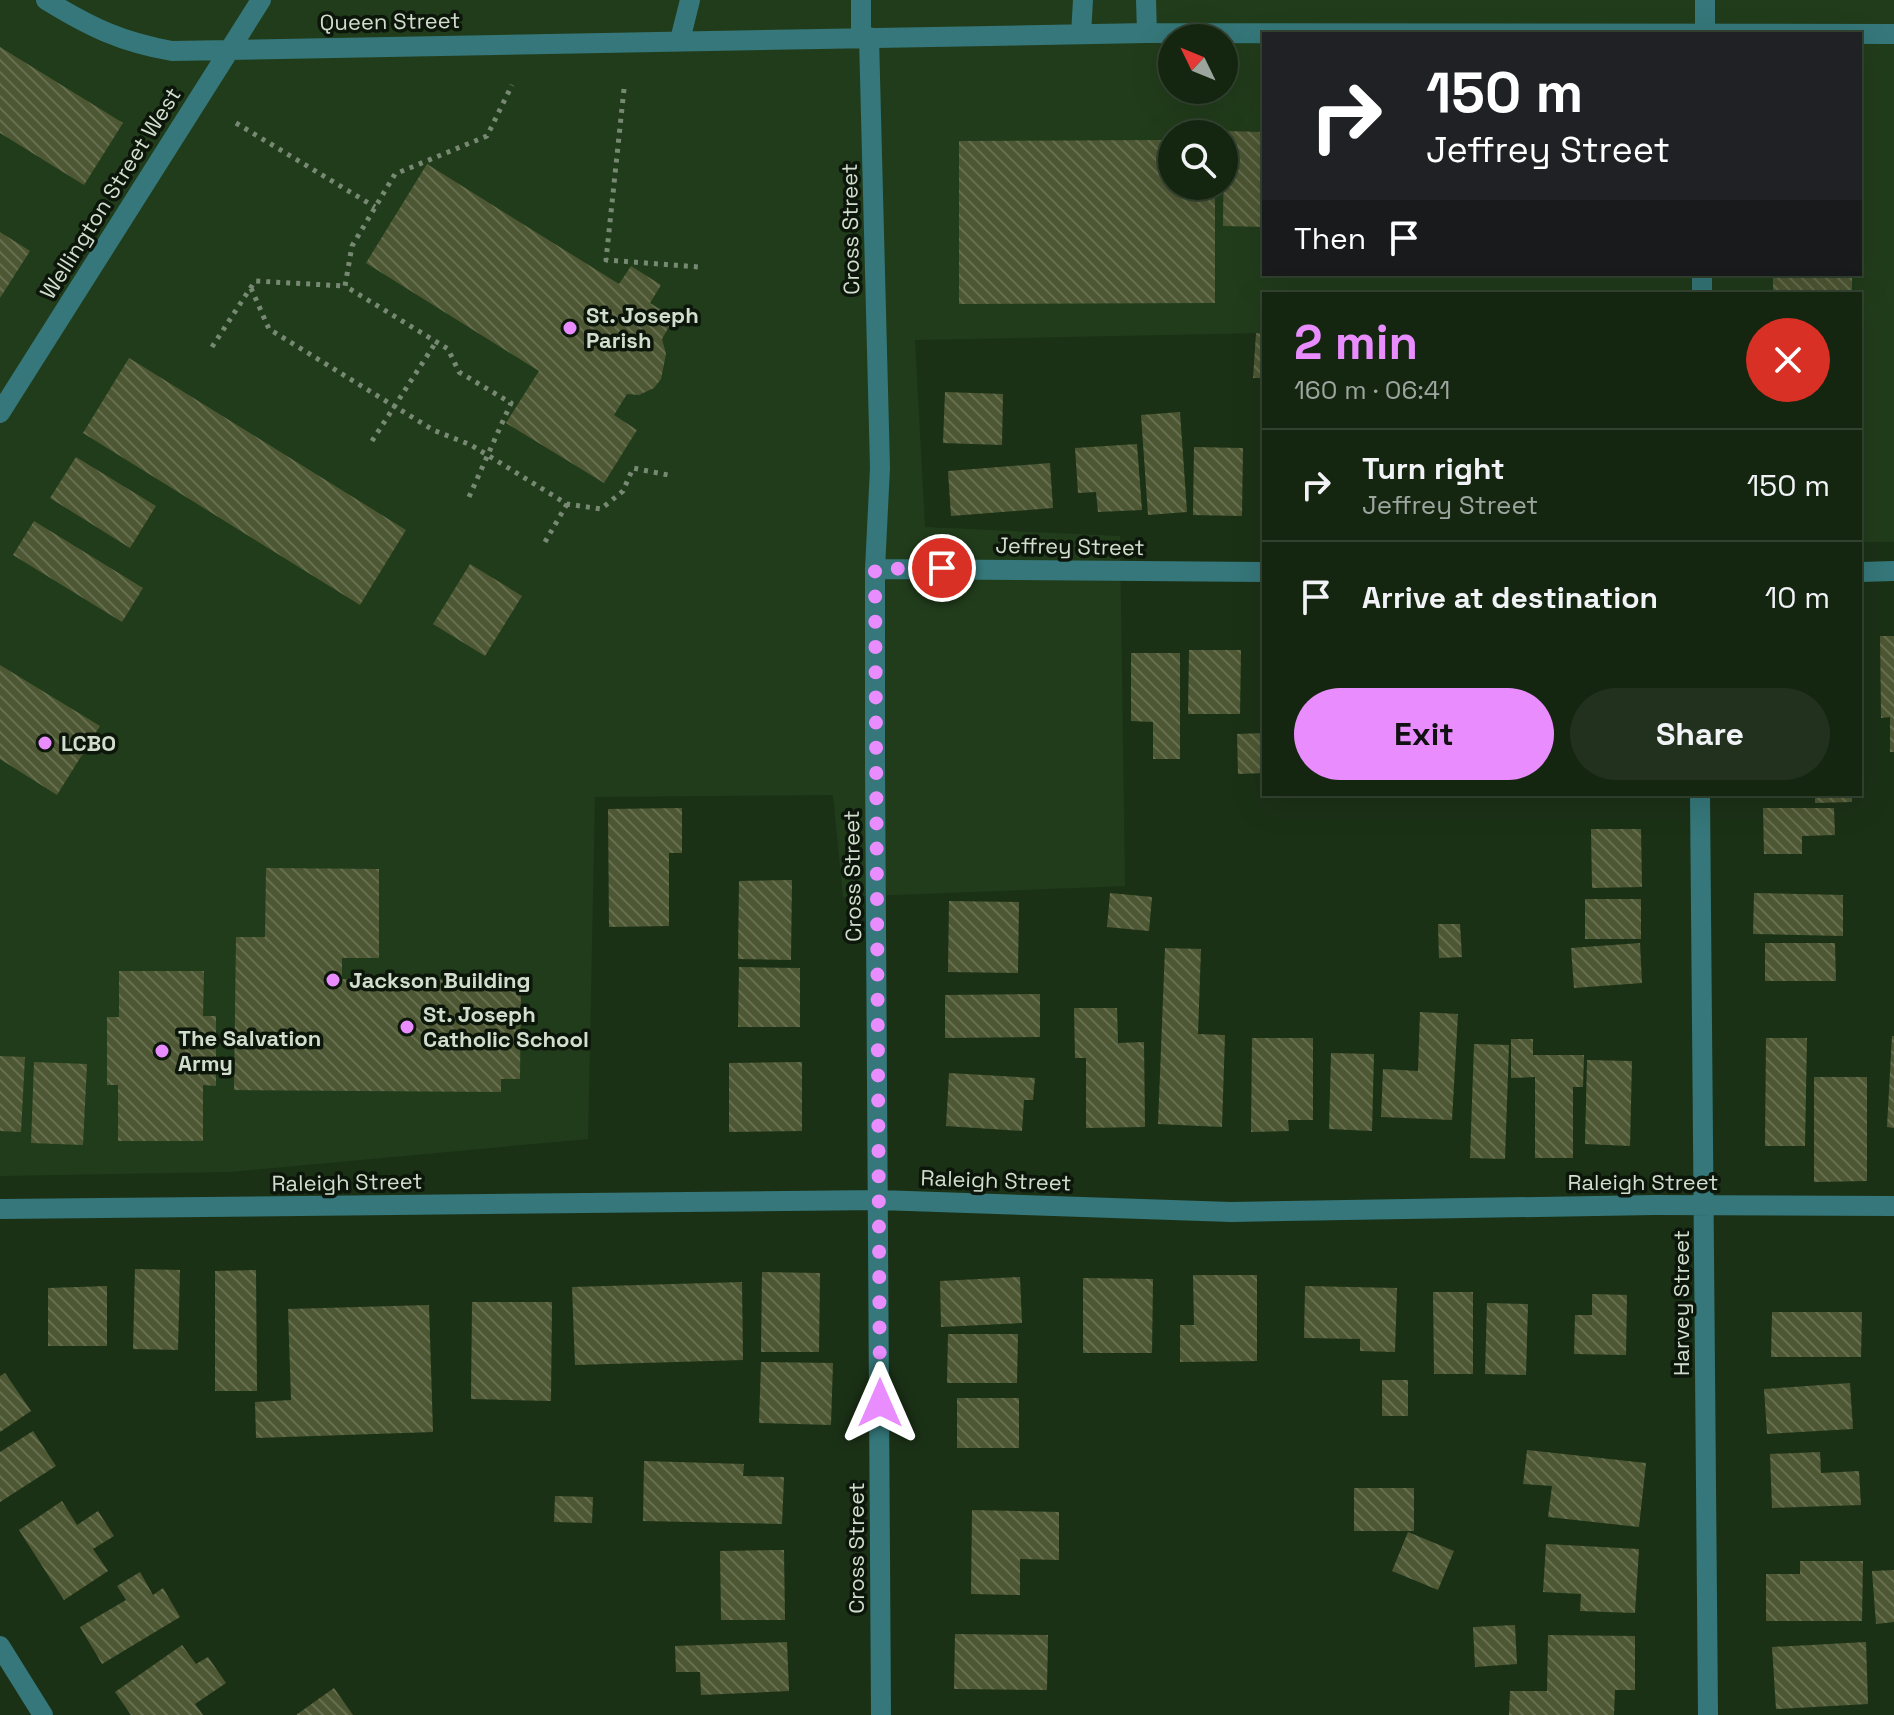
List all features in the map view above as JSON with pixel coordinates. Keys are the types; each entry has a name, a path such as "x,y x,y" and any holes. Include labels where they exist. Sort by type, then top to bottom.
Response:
{"street":[{"name":"Queen Street","path":"46,0 88,26 125,42 172,51 680,40 1262,33"},
{"name":"Wellington Street West","path":"0,413 261,0"},
{"path":"680,40 690,0"},
{"name":"Cross Street","path":"861,0 865,37 880,468 875,569 881,1715"},
{"path":"1081,34 1083,0"},
{"path":"1146,0 1147,33"},
{"path":"1705,0 1705,32"},
{"name":"Queen Street","path":"1862,34 1894,34"},
{"name":"Jeffrey Street","path":"875,569 1262,572"},
{"path":"1862,572 1894,571"},
{"name":"Harvey Street","path":"1700,796 1708,1715"},
{"name":"Raleigh Street","path":"0,1209 879,1200 1231,1212 1704,1205 1894,1206"},
{"path":"0,1646 43,1715"}],"path":[{"path":"345,286 352,246 395,174 487,136 512,85"},
{"path":"624,89 606,260 699,267"},
{"path":"236,123 375,207"},
{"path":"212,347 255,281 345,286 448,349 459,372 511,403 469,497"},
{"path":"251,288 269,329 433,430 488,455 567,504 601,509 623,491 633,468 673,476"},
{"path":"372,441 436,342"},
{"path":"545,542 567,504"}],"shaded area":[{"path":"0,0 1894,0 1894,542 1862,542 1862,292 1262,292 1262,333 915,340 925,527 1120,536 1125,886 843,897 833,795 595,797 588,1139 229,1172 0,1176"}],"building":[{"path":"0,47 123,123 84,185 0,133"},
{"path":"1238,131 1262,132 1262,227 1223,226 1223,200 1238,200"},
{"path":"1158,140 1158,200 1215,200 1215,303 959,304 959,141"},
{"name":"St. Joseph Parish","path":"427,164 619,284 631,266 661,285 650,303 674,318 662,339 666,354 661,379 654,388 639,395 627,394 614,415 637,430 604,483 506,423 539,371 366,263"},
{"path":"0,232 30,251 0,298"},
{"path":"1773,276 1852,276 1852,292 1773,292"},
{"path":"1256,333 1262,334 1262,378 1253,378"},
{"path":"129,358 406,530 360,605 83,433"},
{"path":"945,392 1003,394 1002,445 943,443"},
{"path":"1180,412 1187,512 1148,515 1141,415"},
{"path":"1137,444 1142,510 1098,512 1096,492 1078,493 1075,448"},
{"path":"1194,447 1243,448 1242,516 1193,515"},
{"path":"76,457 156,506 130,548 50,498"},
{"path":"1050,463 1053,508 951,516 948,471"},
{"path":"34,521 143,588 122,622 13,555"},
{"path":"470,564 522,596 485,656 433,624"},
{"path":"1880,636 1894,636 1894,752 1890,752 1890,717 1881,718"},
{"path":"1189,650 1241,650 1240,714 1188,714"},
{"path":"1131,653 1180,653 1180,759 1153,759 1153,722 1131,721"},
{"name":"LCBO","path":"0,665 100,726 57,795 0,759"},
{"path":"1262,733 1262,773 1238,774 1237,734"},
{"path":"1815,796 1852,796 1852,802 1815,803"},
{"path":"682,808 682,853 669,853 669,926 609,927 608,809"},
{"path":"1763,808 1834,808 1835,835 1802,836 1802,854 1764,854"},
{"path":"1591,829 1641,829 1642,887 1592,888"},
{"name":"Jackson Building","path":"266,868 379,869 379,958 342,958 342,979 521,980 520,1079 501,1079 501,1092 234,1090 236,937 265,937"},
{"path":"792,880 791,960 738,959 739,881"},
{"path":"1110,893 1152,897 1149,931 1107,927"},
{"path":"1754,893 1843,895 1843,936 1753,934"},
{"path":"1585,899 1641,899 1641,939 1585,939"},
{"path":"949,901 1019,902 1018,973 948,972"},
{"path":"1438,924 1460,924 1462,957 1439,958"},
{"path":"1640,943 1642,983 1574,988 1571,948"},
{"path":"1765,943 1835,943 1836,981 1765,981"},
{"path":"1165,948 1201,949 1198,1034 1225,1035 1222,1127 1158,1124"},
{"path":"739,967 800,968 800,1027 738,1027"},
{"name":"The Salvation Army","path":"119,971 204,971 203,1016 216,1016 216,1086 203,1085 203,1141 118,1141 118,1085 107,1085 107,1017 119,1017"},
{"path":"1040,994 1040,1037 945,1038 945,995"},
{"path":"1074,1008 1117,1008 1118,1043 1144,1042 1145,1127 1086,1128 1086,1058 1075,1058"},
{"path":"1420,1012 1458,1014 1452,1120 1381,1117 1383,1069 1418,1071"},
{"path":"1894,1036 1894,1128 1887,1127"},
{"path":"1252,1038 1313,1038 1313,1120 1288,1120 1289,1131 1251,1132"},
{"path":"1766,1038 1807,1038 1805,1146 1765,1146"},
{"path":"1511,1039 1533,1039 1533,1055 1584,1055 1583,1087 1573,1087 1573,1158 1535,1158 1535,1077 1511,1078"},
{"path":"1474,1044 1509,1045 1505,1159 1470,1158"},
{"path":"1331,1053 1374,1054 1372,1131 1329,1129"},
{"path":"0,1056 25,1057 21,1132 0,1131"},
{"path":"1587,1060 1632,1061 1630,1146 1585,1144"},
{"path":"34,1062 87,1064 83,1145 31,1143"},
{"path":"802,1062 802,1131 729,1132 729,1063"},
{"path":"949,1073 1035,1078 1033,1100 1024,1100 1022,1131 946,1126"},
{"path":"1814,1077 1867,1077 1867,1181 1814,1182"},
{"path":"135,1269 180,1270 178,1350 133,1349"},
{"path":"256,1270 257,1391 215,1391 215,1271"},
{"path":"762,1272 820,1273 819,1352 761,1352"},
{"path":"1193,1275 1257,1275 1257,1361 1180,1362 1180,1325 1194,1325"},
{"path":"1020,1277 1022,1323 941,1327 940,1281"},
{"path":"1083,1278 1153,1279 1152,1353 1083,1353"},
{"path":"742,1282 743,1360 575,1365 572,1287"},
{"path":"107,1286 107,1346 48,1346 48,1288"},
{"path":"1305,1286 1397,1288 1395,1352 1360,1351 1360,1339 1304,1338"},
{"path":"1433,1292 1473,1292 1473,1374 1434,1374"},
{"path":"1592,1294 1627,1295 1626,1355 1574,1354 1575,1315 1592,1315"},
{"path":"472,1302 552,1302 551,1401 471,1399"},
{"path":"1487,1303 1528,1304 1526,1375 1485,1374"},
{"path":"429,1305 433,1432 256,1438 255,1402 291,1400 288,1309"},
{"path":"1772,1312 1862,1312 1861,1357 1771,1357"},
{"path":"948,1334 1018,1334 1017,1383 947,1383"},
{"path":"761,1362 833,1363 831,1425 759,1423"},
{"path":"5,1373 31,1411 0,1432 0,1376"},
{"path":"1382,1380 1408,1380 1408,1416 1382,1416"},
{"path":"1850,1383 1853,1429 1767,1434 1764,1389"},
{"path":"957,1398 1019,1398 1019,1448 957,1448"},
{"path":"33,1431 56,1466 0,1502 0,1452"},
{"path":"1527,1450 1646,1463 1639,1527 1548,1517 1552,1486 1523,1484"},
{"path":"1820,1452 1821,1473 1859,1471 1861,1505 1772,1508 1770,1454"},
{"path":"644,1461 744,1464 743,1476 784,1477 782,1524 643,1521"},
{"path":"1354,1488 1414,1488 1414,1531 1354,1531"},
{"path":"555,1496 593,1497 592,1523 554,1522"},
{"path":"62,1501 77,1525 98,1511 114,1536 93,1549 108,1571 64,1600 19,1530"},
{"path":"972,1510 1059,1512 1059,1560 1020,1559 1020,1595 971,1594"},
{"path":"1408,1532 1454,1551 1438,1590 1392,1571"},
{"path":"1546,1544 1639,1549 1635,1613 1580,1611 1581,1594 1543,1592"},
{"path":"784,1550 785,1620 721,1620 720,1551"},
{"path":"1800,1561 1863,1561 1862,1621 1766,1621 1766,1574 1800,1574"},
{"path":"1894,1570 1894,1622 1876,1624 1872,1571"},
{"path":"140,1572 153,1595 163,1588 180,1617 102,1664 80,1627 126,1600 117,1586"},
{"path":"1515,1625 1517,1664 1475,1667 1473,1627"},
{"path":"955,1634 1048,1635 1047,1690 954,1689"},
{"path":"1548,1635 1635,1636 1635,1690 1615,1690 1614,1715 1509,1715 1510,1691 1547,1691"},
{"path":"787,1642 789,1691 701,1695 700,1672 676,1672 675,1646"},
{"path":"1866,1642 1868,1704 1776,1709 1772,1647"},
{"path":"182,1645 196,1664 208,1657 226,1683 195,1704 203,1715 131,1715 115,1692"},
{"path":"334,1688 353,1715 296,1715"}],"place":[{"name":"St. Joseph Parish","path":"570,328"},
{"name":"LCBO","path":"45,743"},
{"name":"Jackson Building","path":"333,980"},
{"name":"St. Joseph Catholic School","path":"407,1027"},
{"name":"The Salvation Army","path":"162,1051"}],"route":[{"path":"880,1403 875,569 942,568"}]}
